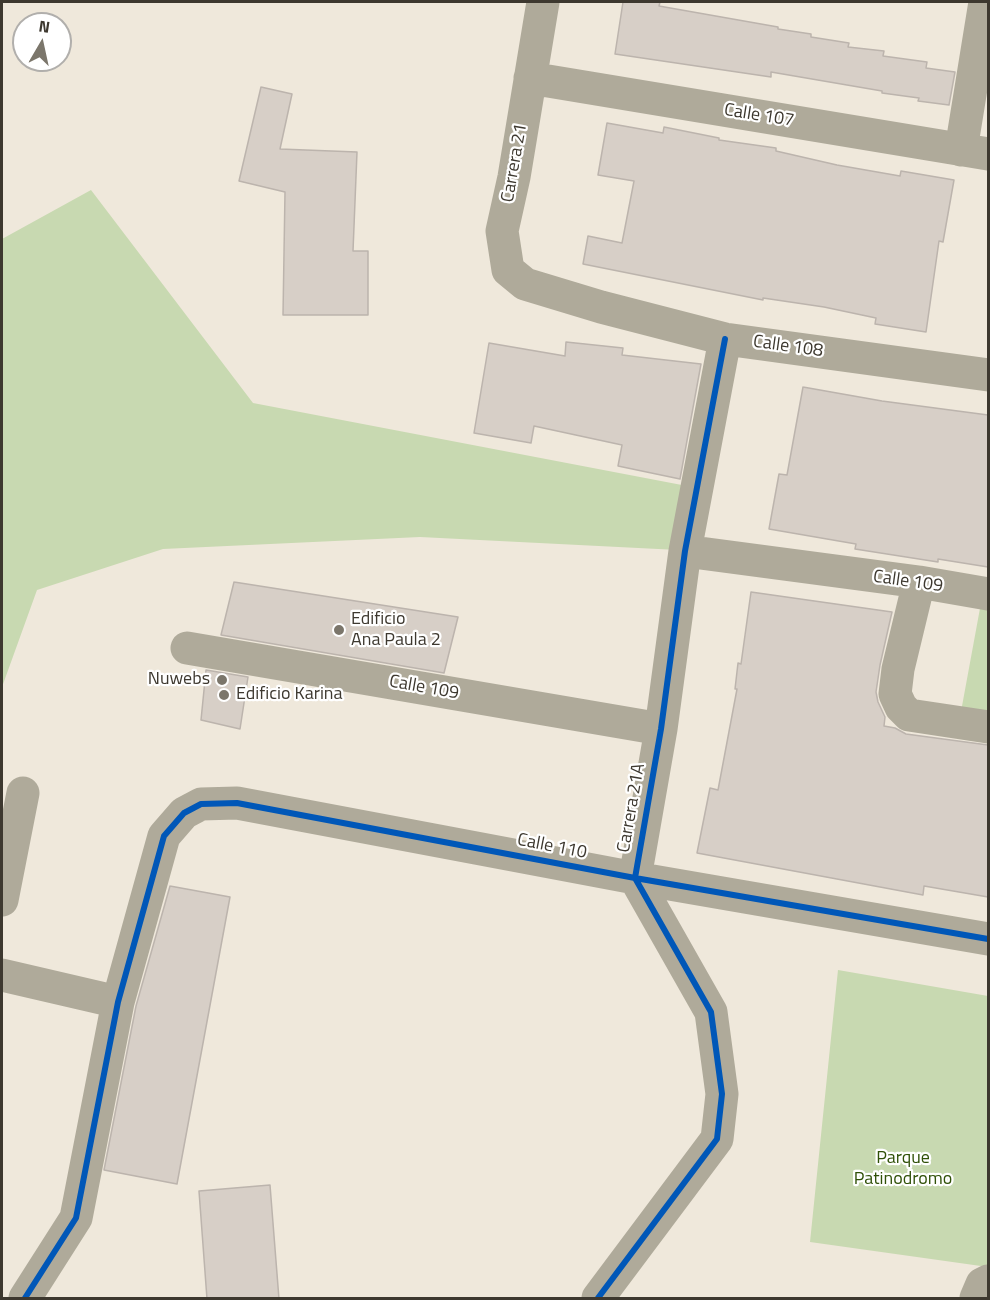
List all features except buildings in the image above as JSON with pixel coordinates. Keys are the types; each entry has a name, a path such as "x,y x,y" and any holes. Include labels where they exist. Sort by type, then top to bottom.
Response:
{"street":[{"name":"Carrera 21","path":"543,2 514,177 502,231 508,270 525,284 557,293"},
{"path":"975,152 985,2"},
{"name":"Calle 107","path":"530,78 975,152"},
{"name":"Calle 108","path":"557,293 601,307 725,339 988,375"},
{"name":"Carrera 21A","path":"598,1299 717,1139 722,1094 711,1012 635,878 661,729 685,551 725,339"},
{"name":"Calle 109","path":"685,551 919,582 988,594"},
{"path":"919,582 898,669 895,693 901,707 909,715 988,727"},
{"name":"Calle 109","path":"187,648 661,729"},
{"path":"2,900 23,793"},
{"name":"Calle 110","path":"118,1002 164,836 184,813 201,804 237,803 635,878 988,939"},
{"path":"2,975 118,1002 76,1218 25,1299"},
{"path":"976,1299 982,1284 988,1281"}],"green space":[{"path":"91,190 253,403 708,490 678,550 420,537 163,549 37,590 2,687 2,239"},
{"path":"983,592 988,593 988,721 960,717"},
{"name":"Parque Patinodromo","path":"838,970 988,996 988,1267 810,1242"}],"cycle path":[{"path":"598,1298 717,1139 722,1094 711,1012 635,878 661,729 685,551 725,339"},
{"path":"25,1298 76,1218 118,1002 164,836 184,813 201,804 237,803 635,878 988,939"}],"place":[{"name":"Edificio Ana Paula 2","path":"339,630"},
{"name":"Nuwebs","path":"222,680"},
{"name":"Edificio Karina","path":"224,695"}]}
